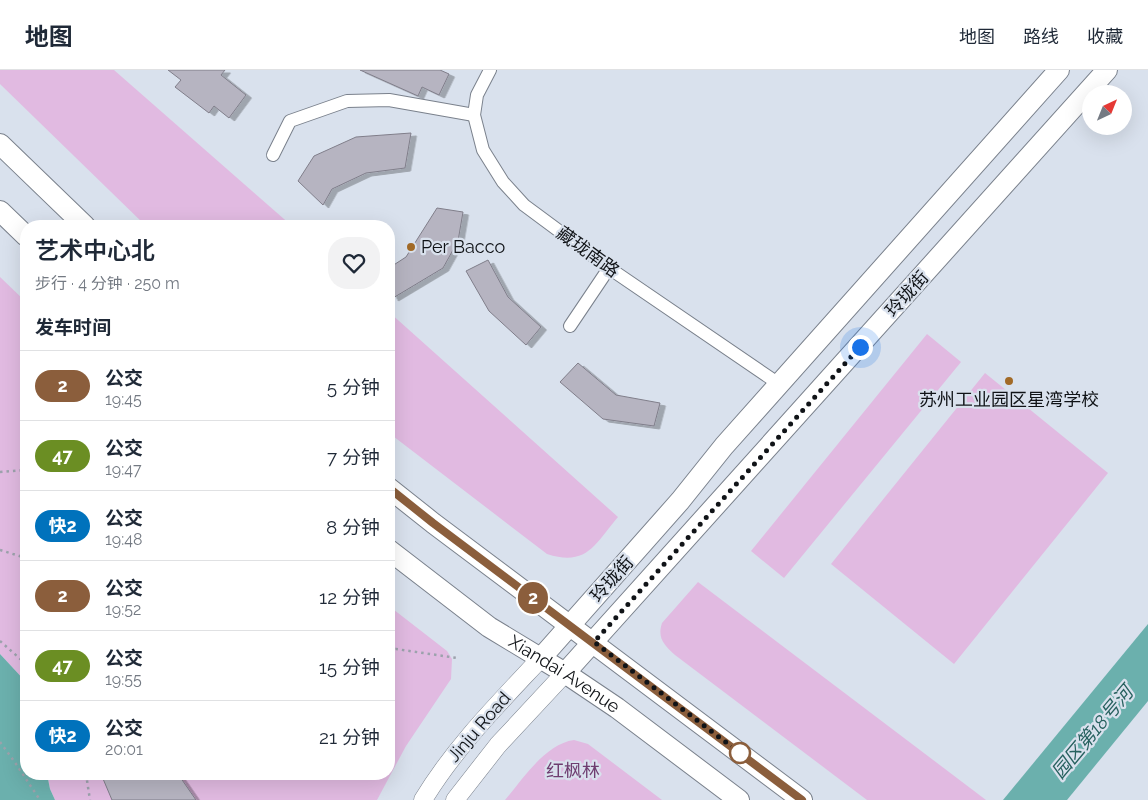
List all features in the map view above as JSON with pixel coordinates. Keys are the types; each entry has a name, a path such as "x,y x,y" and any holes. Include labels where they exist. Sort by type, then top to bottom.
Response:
{"main road":[{"name":"玲珑街","path":"540,658 680,501 724,446 1059,70"},
{"name":"玲珑街","path":"565,673 1107,70"},
{"path":"0,144 79,220"},
{"path":"0,211 20,230"},
{"path":"395,493 802,800"},
{"name":"Xiandai Avenue","path":"395,555 489,627 565,673 617,708 739,800"},
{"name":"Jinju Road","path":"422,800 447,764 477,727 540,658"},
{"name":"Jinju Road","path":"455,800 498,745 565,673"}],"street":[{"name":"藏珑南路","path":"490,70 477,95 474,114 483,150 503,182 524,205 609,268 779,384"},
{"path":"273,155 290,121 347,101 389,100 474,114"},
{"path":"570,326 609,268"}],"path":[{"path":"0,472 20,470"},
{"path":"0,550 20,556"},
{"path":"0,641 20,659"},
{"path":"395,649 457,658"},
{"path":"0,742 20,770"},
{"path":"27,780 40,800"},
{"path":"87,780 90,800"}],"green space":[{"path":"0,70 114,70 285,220 140,220 0,84"},
{"path":"0,277 20,296 20,676 0,654"},
{"path":"395,317 618,517 596,544 581,555 572,558 547,554 395,438"},
{"path":"927,334 961,362 784,578 751,551"},
{"path":"985,373 1108,473 954,664 831,564"},
{"path":"698,582 986,800 867,800 675,655 661,637 662,623"},
{"path":"395,611 447,651 452,659 451,679 406,746 395,766"},
{"name":"红枫林","path":"574,740 588,744 662,800 505,800 544,755 563,743"},
{"path":"48,780 388,780 377,800 55,800"}],"water":[{"name":"园区第18号河","path":"1148,624 1148,701 1067,800 1003,800"},
{"path":"0,654 20,676 20,780 48,780 55,800 0,800"}],"building":[{"path":"168,70 225,70 221,75 246,95 229,118 214,106 209,113 175,87 181,80"},
{"path":"360,70 440,70 449,74 439,95 422,87 418,96"},
{"path":"411,133 405,168 366,173 332,189 323,205 298,181 314,156 356,137"},
{"path":"437,208 463,212 458,241 443,268 395,297 395,264 406,257"},
{"path":"488,260 508,297 541,327 526,345 489,311 466,271"},
{"path":"578,363 616,395 660,403 654,426 603,419 560,382"},
{"path":"104,780 182,780 196,800 112,800"}],"bus line":[{"name":"2","path":"395,493 802,800"}],"place":[{"name":"Per Bacco","path":"411,247"},
{"name":"苏州工业园区星湾学校","path":"1009,381"}],"route":[{"path":"740,753 594,642 860,347"}]}
